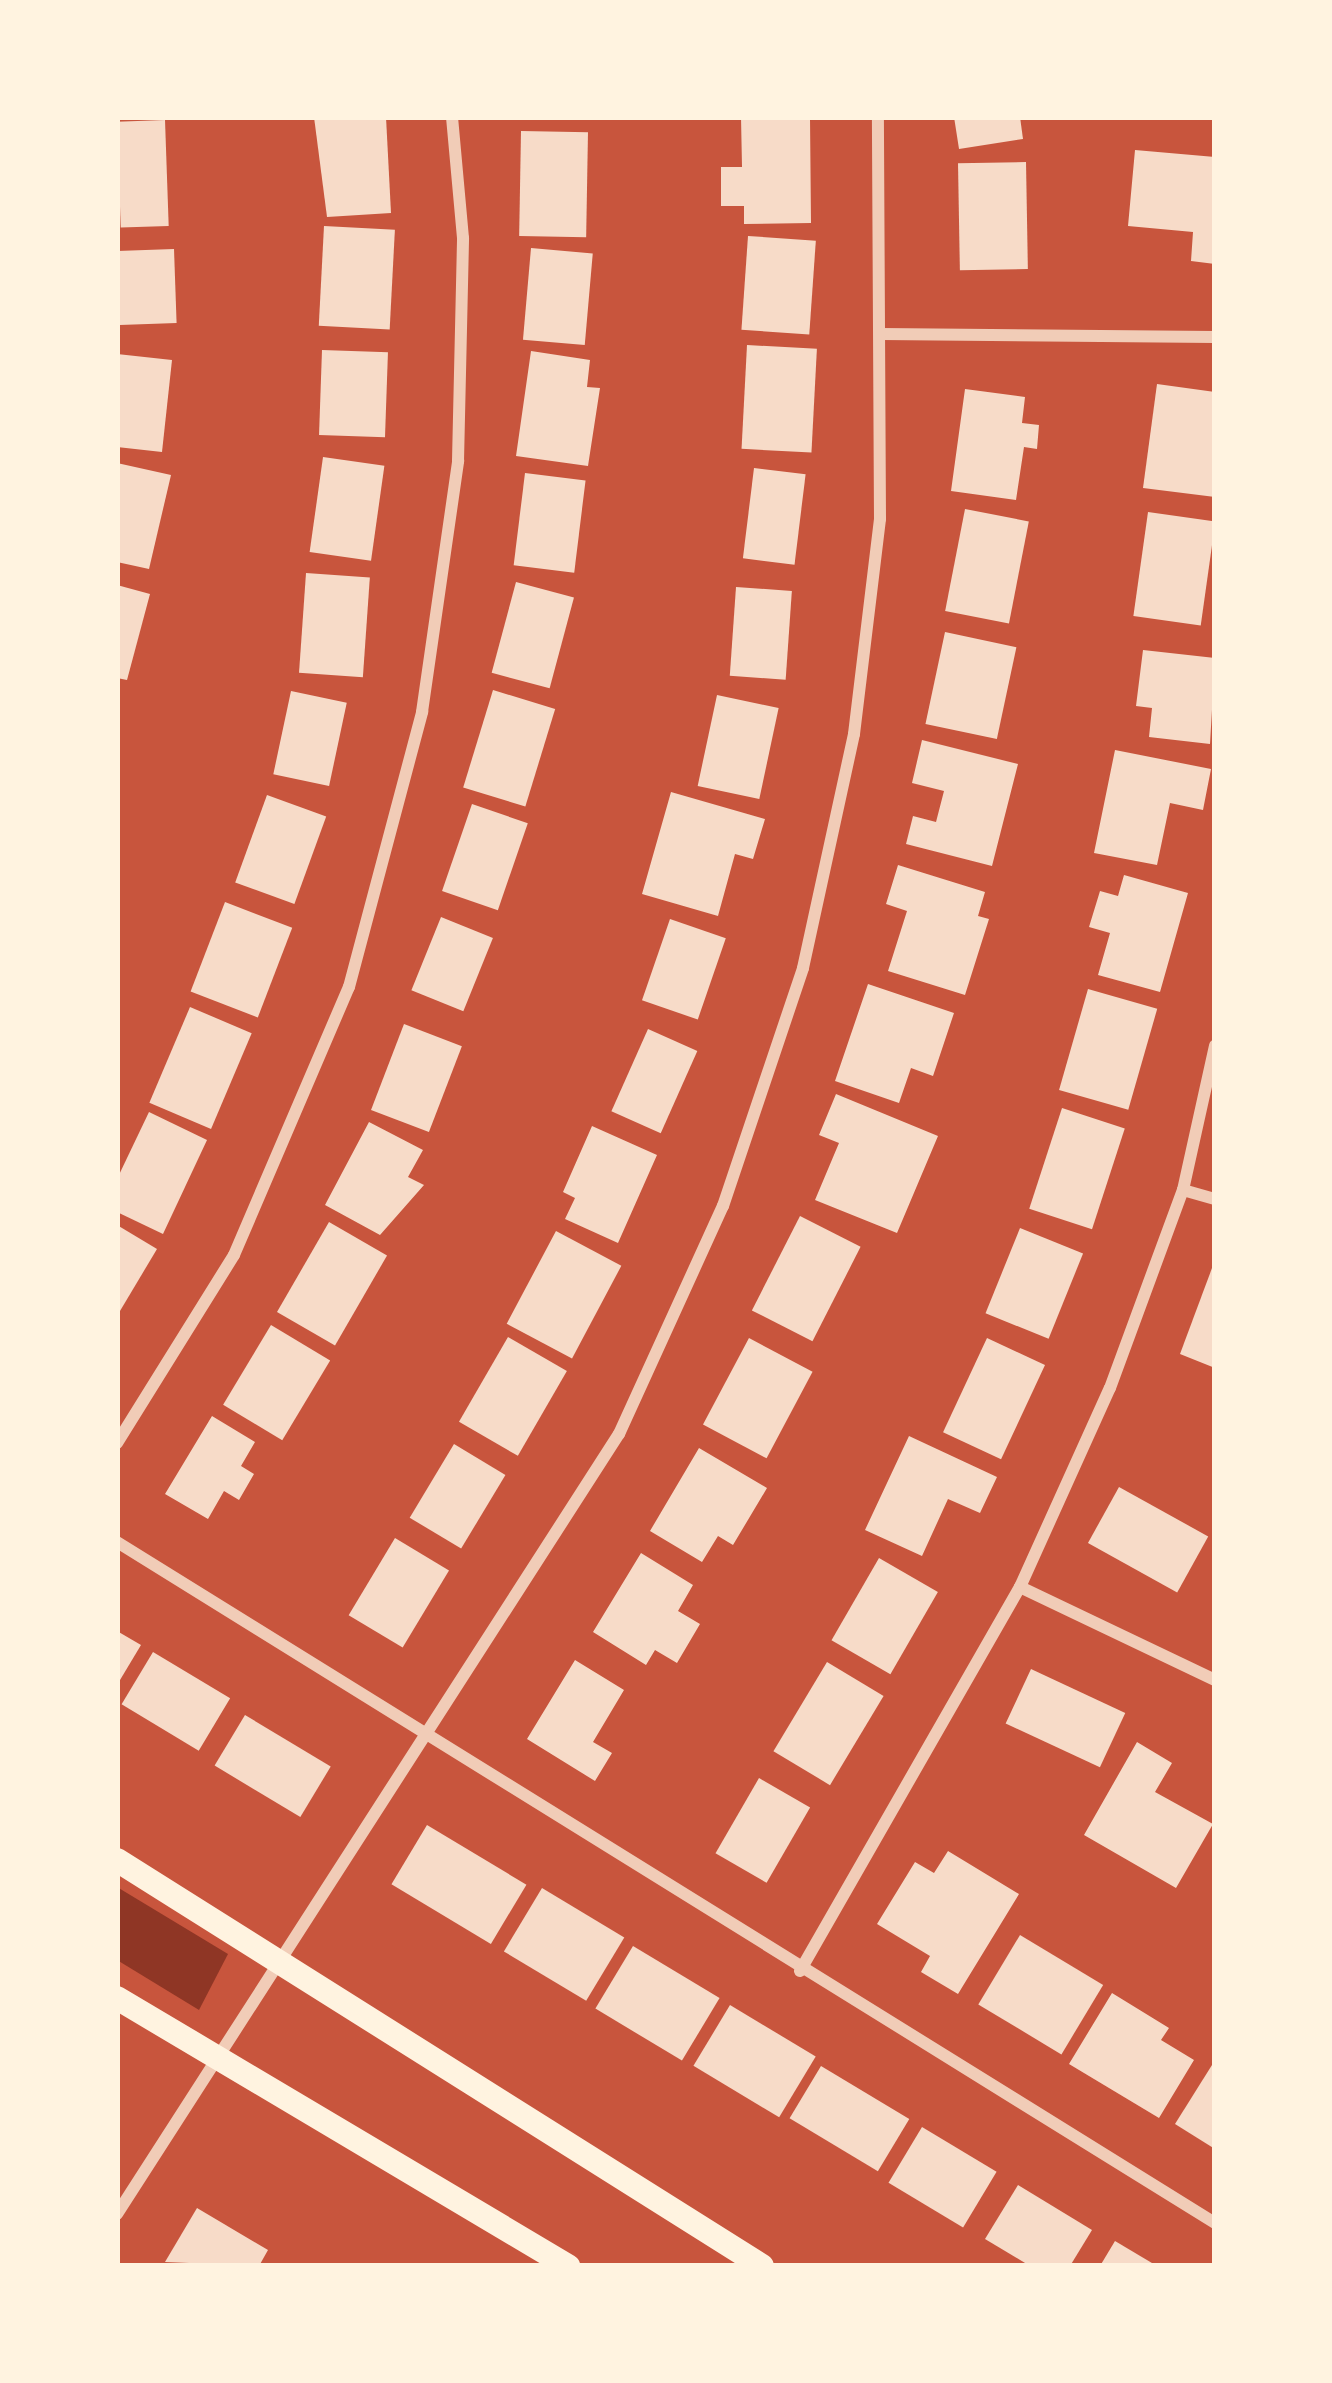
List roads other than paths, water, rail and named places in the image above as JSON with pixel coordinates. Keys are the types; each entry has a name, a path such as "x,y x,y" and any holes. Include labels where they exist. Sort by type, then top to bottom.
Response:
{"main road":[{"path":"117,1860 762,2266"},
{"path":"117,1998 568,2266"}],"street":[{"path":"117,1444 234,1256 349,987 422,712 458,460 463,238 452,117"},
{"path":"117,2214 212,2057 429,1740 620,1434 723,1205 802,968 854,734 880,519 878,117"},
{"path":"881,334 1215,338"},
{"path":"800,1971 1020,1587 1183,1190 1215,1046"},
{"path":"1183,1190 1215,1199"},
{"path":"117,1542 800,1971 1215,2223"},
{"path":"1020,1587 1215,1680"}]}
